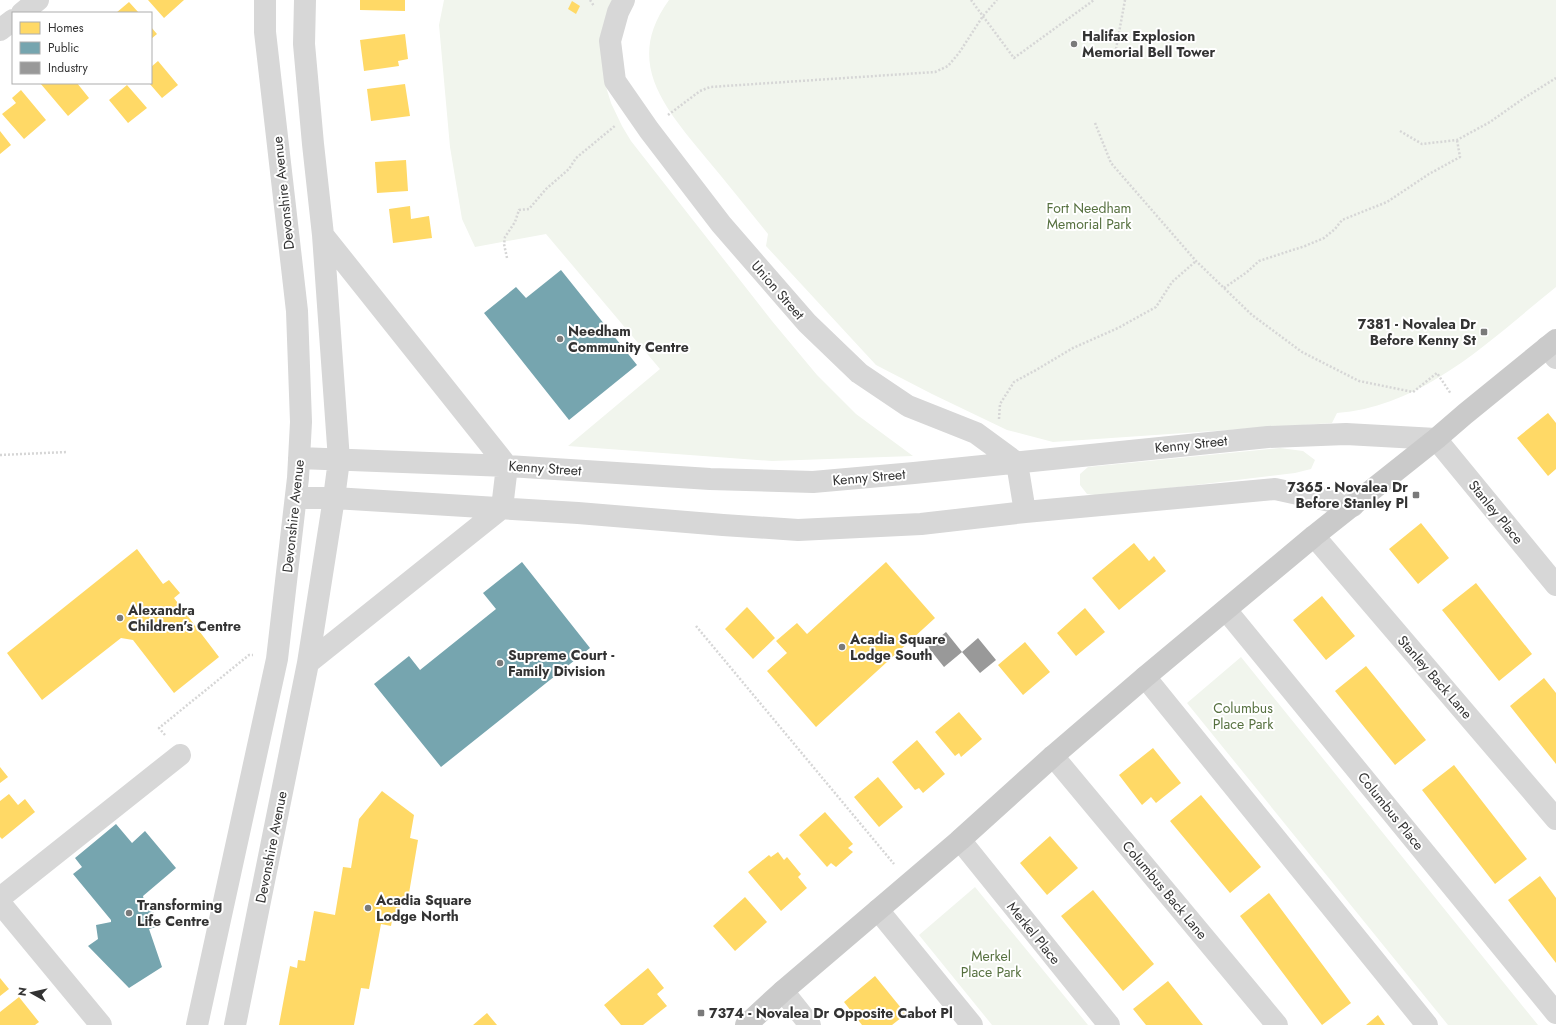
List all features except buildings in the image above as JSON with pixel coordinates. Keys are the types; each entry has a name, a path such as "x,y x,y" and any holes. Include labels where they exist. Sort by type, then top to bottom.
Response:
{"main road":[{"path":"746,1025 783,991 960,840 1053,756 1144,677 1314,536 1436,439 1465,414 1553,349"}],"street":[{"path":"23,12 38,0"},
{"name":"Devonshire Avenue","path":"197,1025 278,659 299,458 301,422 296,311 265,32 265,0"},
{"name":"Devonshire Avenue","path":"235,1025 308,663 334,498 338,460 323,235 304,44 305,0"},
{"name":"Union Street","path":"624,0 618,12 610,41 616,82 649,130 726,230 807,323 859,373 908,406 976,433 1018,463"},
{"path":"0,30 12,21"},
{"path":"308,663 502,508 507,466 323,235"},
{"name":"Kenny Street","path":"299,458 507,466 710,479 813,482 1018,463 1268,437 1346,434 1436,439"},
{"name":"Stanley Place","path":"1436,439 1556,585"},
{"path":"1018,463 1026,512"},
{"path":"296,498 334,498 502,508 798,530 921,524 1026,512 1275,489 1353,506"},
{"name":"Stanley Back Lane","path":"1314,536 1556,819"},
{"name":"Columbus Place","path":"1226,610 1556,1013"},
{"path":"1144,677 1427,1025"},
{"path":"0,898 180,755"},
{"name":"Columbus Back Lane","path":"1053,756 1277,1025"},
{"name":"Merkel Place","path":"960,840 1109,1025"},
{"path":"0,903 101,1025"},
{"path":"878,910 972,1025"},
{"path":"783,991 810,1025"}],"path":[{"path":"971,0 1014,58 1094,0"},
{"path":"649,130 688,99 700,91 710,87 935,72 948,66 959,53 982,16 997,0"},
{"path":"1116,49 1124,0"},
{"path":"1400,131 1422,144 1457,140 1490,122 1556,78"},
{"path":"507,258 504,244 505,237 515,222 519,210 529,209 546,189 569,169 576,158 635,110"},
{"path":"1095,123 1111,163 1196,261 1252,315 1302,352 1359,381 1413,392 1437,373 1465,414"},
{"path":"1224,288 1247,272 1259,260 1305,246 1324,238 1335,229 1342,220 1387,202 1429,174 1460,157 1457,140"},
{"path":"998,426 1000,404 1014,382 1072,348 1118,328 1156,307 1172,282 1196,261"},
{"path":"0,455 67,452"},
{"path":"696,626 910,882"},
{"path":"180,755 159,728 249,655 278,659"}],"green space":[{"path":"444,0 612,0 604,80 611,103 631,141 772,321 817,375 856,414 913,456 772,461 568,446 660,369 546,234 475,247 462,219 450,147 439,25"},
{"name":"Fort Needham Memorial Park","path":"669,0 1556,0 1556,287 1481,348 1428,384 1399,398 1369,408 1337,413 1332,423 1053,442 1007,430 876,365 766,246 768,234 677,122 655,84 650,65 650,44 656,23"},
{"path":"1280,448 1303,451 1315,460 1311,469 1295,473 1104,496 1087,494 1080,485 1080,474 1088,467"},
{"name":"Columbus Place Park","path":"1241,657 1538,1025 1448,1025 1187,703"},
{"name":"Merkel Place Park","path":"975,887 1088,1025 992,1025 919,935"}],"place":[{"name":"Halifax Explosion Memorial Bell Tower","path":"1074,44"},
{"name":"7381 - Novalea Dr Before Kenny St","path":"1484,332"},
{"name":"Needham Community Centre","path":"560,339"},
{"name":"7365 - Novalea Dr Before Stanley Pl","path":"1416,495"},
{"name":"Alexandra Children’s Centre","path":"120,618"},
{"name":"Acadia Square Lodge South","path":"842,647"},
{"name":"Supreme Court - Family Division","path":"500,663"},
{"name":"Acadia Square Lodge North","path":"368,908"},
{"name":"Transforming Life Centre","path":"129,913"},
{"name":"7374 - Novalea Dr Opposite Cabot Pl","path":"701,1013"}]}
